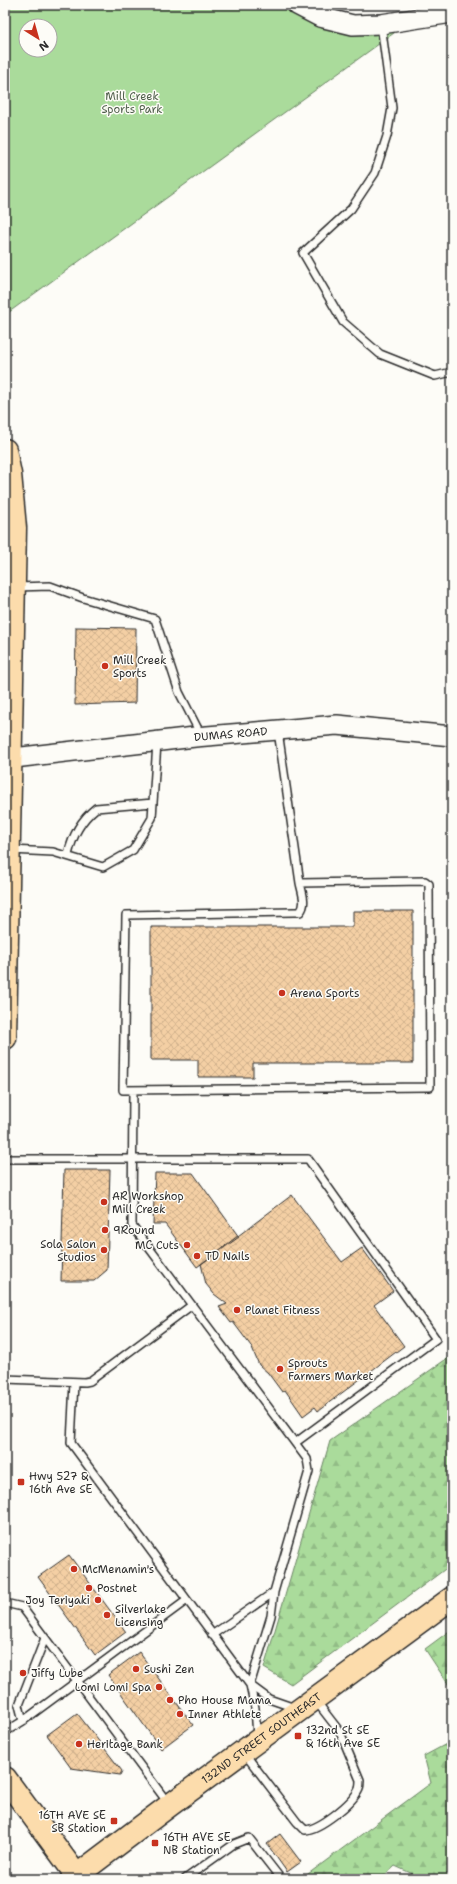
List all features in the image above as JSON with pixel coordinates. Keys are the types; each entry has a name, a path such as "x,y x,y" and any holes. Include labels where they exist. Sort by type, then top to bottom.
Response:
{"main road":[{"path":"5,450 10,474 15,528 7,758 5,1038"},
{"name":"132ND STREET SOUTHEAST","path":"76,1878 170,1805 452,1598"},
{"path":"10,1787 76,1878"}],"street":[{"path":"297,5 320,17 352,25 381,24 452,13"},
{"name":"DUMAS ROAD","path":"7,758 201,736 337,725 452,736"}],"lane":[{"path":"381,24 392,108 387,136 375,173 351,209 303,253 343,322 380,354 435,376 452,372"},
{"path":"14,587 50,586 83,598 156,619 179,692 201,736"},
{"path":"278,730 300,883 304,901 304,908 300,912 126,915 123,1090 430,1087 429,884 425,882 300,883"},
{"path":"7,856 53,852 68,855 103,867 133,850 152,818 157,741"},
{"path":"68,855 71,842 80,826 89,813 96,808 153,803"},
{"path":"74,1382 71,1443 250,1685 269,1699 308,1704 340,1732 360,1780 360,1788 354,1797 313,1830 305,1830 297,1822 250,1747 255,1708 250,1685 271,1616 274,1592 309,1471 307,1459 132,1225 133,1090"},
{"path":"5,1159 308,1159 436,1338 294,1443"},
{"path":"5,1379 74,1382 90,1381 192,1305"},
{"path":"212,1635 274,1592"},
{"path":"5,1732 23,1721 186,1600"},
{"path":"5,1603 22,1607 170,1805"},
{"path":"23,1721 19,1705 46,1638"},
{"path":"185,1879 234,1844 249,1838 281,1879"}],"green space":[{"name":"Mill Creek Sports Park","path":"5,5 289,5 405,25 5,315"},
{"path":"452,1355 452,1564 291,1684 264,1668 330,1441"},
{"path":"452,1629 452,1690 425,1649"},
{"path":"452,1741 452,1879 424,1879 395,1866 381,1879 305,1879 304,1877 431,1783 424,1756"}],"building":[{"name":"Mill Creek Sports","path":"76,627 136,628 135,703 75,705"},
{"name":"Arena Sports","path":"353,911 413,911 413,1063 253,1063 253,1077 198,1077 198,1060 151,1060 151,927 353,927"},
{"path":"64,1170 110,1170 107,1270 94,1281 61,1281"},
{"path":"155,1173 193,1173 239,1237 197,1267 165,1224 153,1224"},
{"path":"292,1195 342,1262 362,1248 393,1291 374,1305 404,1346 318,1411 315,1407 303,1416 285,1390 282,1392 268,1373 259,1365 251,1346 233,1322 231,1323 219,1307 227,1304 214,1294 206,1284 201,1264"},
{"path":"69,1555 126,1632 95,1655 38,1577"},
{"path":"139,1652 193,1725 161,1749 108,1675"},
{"path":"77,1713 122,1771 120,1775 71,1768 47,1735"},
{"path":"280,1834 301,1862 287,1872 267,1844"}],"place":[{"name":"Mill Creek Sports","path":"105,666"},
{"name":"Arena Sports","path":"282,993"},
{"name":"AR Workshop Mill Creek","path":"104,1202"},
{"name":"9Round","path":"105,1230"},
{"name":"MC Cuts","path":"187,1245"},
{"name":"Sola Salon Studios","path":"104,1250"},
{"name":"TD Nails","path":"197,1256"},
{"name":"Planet Fitness","path":"237,1310"},
{"name":"Sprouts Farmers Market","path":"280,1369"},
{"name":"Hwy 527 & 16th Ave SE","path":"21,1482"},
{"name":"McMenamin's","path":"74,1569"},
{"name":"Postnet","path":"89,1588"},
{"name":"Joy Teriyaki","path":"98,1600"},
{"name":"Silverlake Licensing","path":"107,1615"},
{"name":"Sushi Zen","path":"136,1669"},
{"name":"Jiffy Lube","path":"23,1673"},
{"name":"Lomi Lomi Spa","path":"159,1687"},
{"name":"Pho House Mama","path":"170,1700"},
{"name":"Inner Athlete","path":"180,1714"},
{"name":"132nd St SE & 16th Ave SE","path":"298,1736"},
{"name":"Heritage Bank","path":"79,1744"},
{"name":"16TH AVE SE SB Station","path":"114,1821"},
{"name":"16TH AVE SE NB Station","path":"155,1843"}]}
